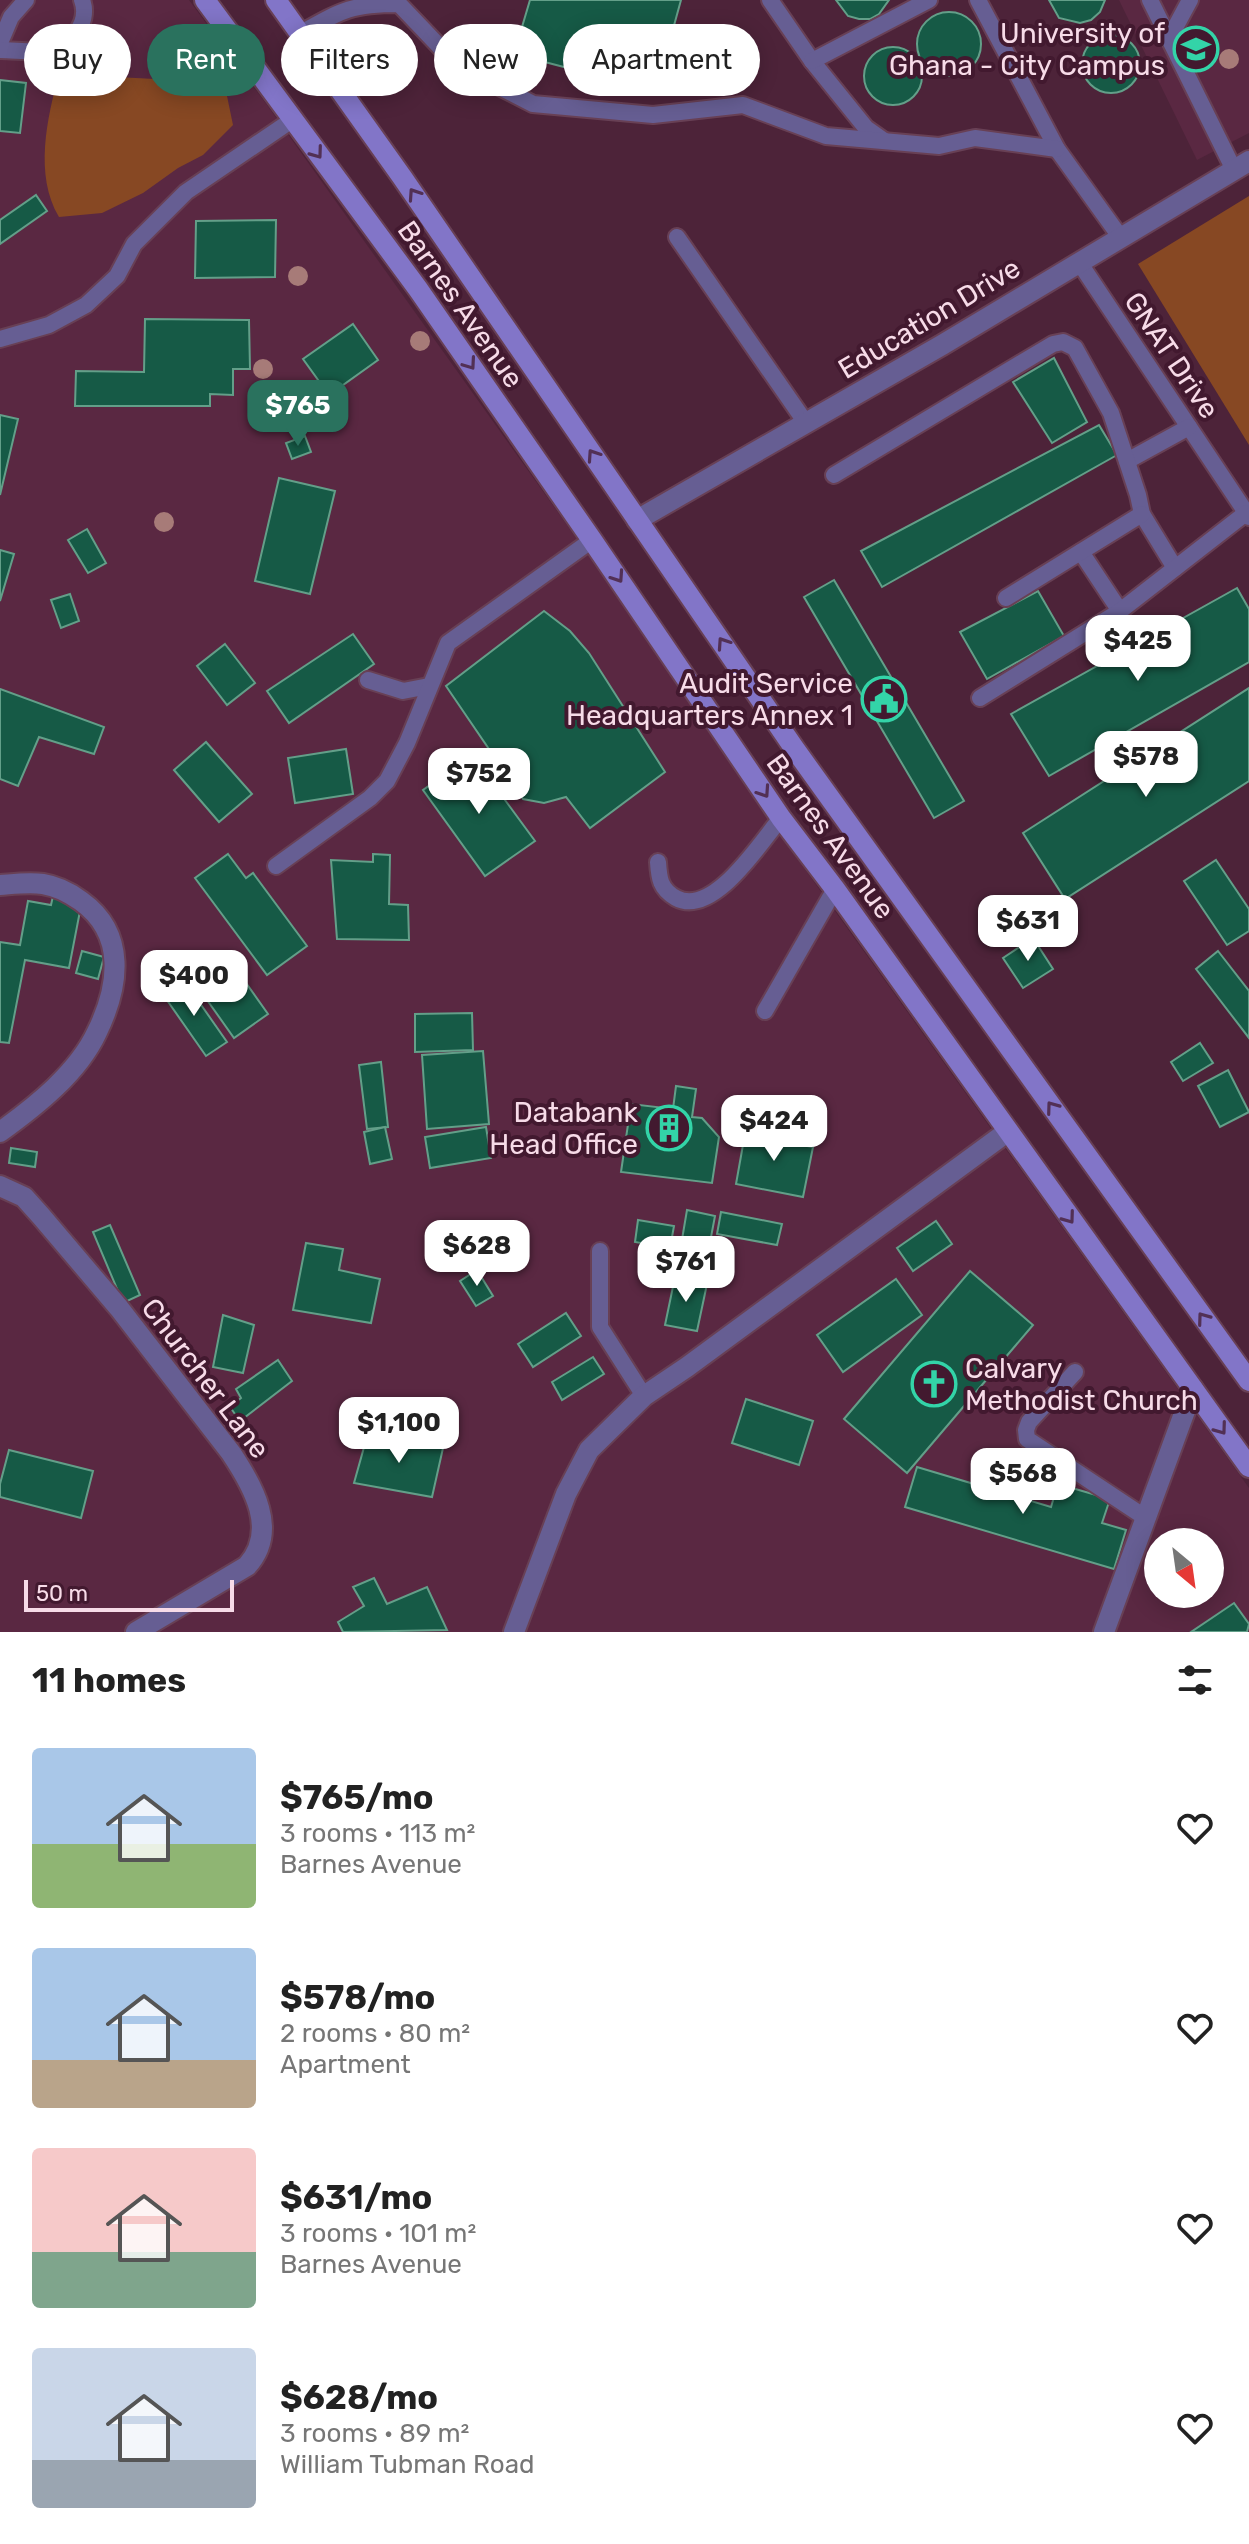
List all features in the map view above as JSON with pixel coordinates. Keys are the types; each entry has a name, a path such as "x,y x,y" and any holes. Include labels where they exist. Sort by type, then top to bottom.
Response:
{"main road":[{"name":"Barnes Avenue","path":"205,0 418,289 781,818 1249,1467"},
{"name":"Barnes Avenue","path":"276,0 294,24"},
{"name":"Barnes Avenue","path":"344,96 794,748 1249,1381"}],"street":[{"name":"Education Drive","path":"637,520 1242,166"},
{"path":"0,885 44,884 70,893 96,912 108,929 114,952 115,982 96,1035 68,1074 0,1132"},
{"path":"514,1632 566,1494 589,1450 644,1396 1007,1132"},
{"name":"Churcher Lane","path":"0,1186 24,1197 119,1308 231,1453 247,1477 256,1499 263,1525 262,1542 247,1566 136,1632"},
{"path":"1104,1632 1193,1389"}],"lane":[{"path":"0,43 11,17 26,0"},
{"path":"770,0 812,61 866,128 885,141"},
{"path":"812,61 929,0"},
{"path":"978,0 1057,149 1121,238"},
{"path":"1150,0 1242,166"},
{"path":"1170,37 1190,0"},
{"path":"0,50 47,51 72,39 82,24 84,1"},
{"path":"317,24 341,10 370,4 399,4 458,66 533,104 653,115 743,105 826,136 939,146 975,138 1057,149"},
{"path":"0,339 49,325 86,305 117,276 134,244 186,192 292,120"},
{"path":"677,237 806,423"},
{"name":"GNAT Drive","path":"1079,262 1248,515"},
{"path":"834,475 1053,344 1063,342 1075,348 1111,413 1142,514 1175,568"},
{"path":"1127,461 1189,427"},
{"path":"1006,598 1142,514"},
{"path":"980,698 1120,611 1248,515"},
{"path":"276,866 380,790 407,743 442,653 456,635 592,540"},
{"path":"1081,552 1120,611"},
{"path":"368,680 403,691 429,686"},
{"path":"658,862 659,880 666,892 679,900 694,903 709,898 781,818"},
{"path":"765,1011 835,889"},
{"path":"600,1251 600,1327 644,1396"},
{"path":"1075,1372 1029,1422 1027,1439 1146,1518"}],"shaded area":[{"path":"0,0 189,0 207,24 147,24 147,96 260,96 267,105 607,581 766,815 1249,1488 1249,1632 0,1632"},
{"name":"University of Ghana - City Campus","path":"1119,0 1249,0 1249,133 1197,160"},
{"path":"131,78 147,79 147,96 227,96 233,125 203,155 143,193 102,213 59,217 51,201 45,165 53,96 131,96"},
{"path":"1249,196 1249,445 1138,264"}],"building":[{"path":"530,0 681,0 674,24 563,24 563,67 547,63 547,24 523,24"},
{"path":"836,0 889,0 879,14 870,19 859,19 848,16"},
{"path":"1049,0 1105,0 1100,12 1091,20 1080,23 1059,18"},
{"path":"943,12 955,12 972,21 979,32 979,56 972,67 955,76 943,76 931,71 922,62 917,50 917,38 922,26 931,17"},
{"path":"1111,35 1131,44 1140,64 1131,84 1111,93 1091,84 1082,64 1091,44"},
{"path":"893,47 914,55 922,76 914,97 893,105 872,97 864,76 872,55"},
{"path":"0,80 24,83 20,133 0,131"},
{"path":"36,195 47,211 0,244 0,220"},
{"path":"276,220 275,277 195,278 196,221"},
{"path":"145,319 249,320 250,369 233,369 233,395 210,394 210,406 75,406 76,371 144,372"},
{"path":"353,324 378,360 329,395 303,359"},
{"path":"1054,358 1087,422 1052,443 1013,382"},
{"path":"0,415 18,419 0,495"},
{"path":"1099,425 1117,455 882,587 861,551"},
{"path":"305,436 311,452 292,459 286,443"},
{"path":"279,478 335,491 310,594 255,581"},
{"path":"87,529 106,563 88,573 68,540"},
{"path":"0,550 14,554 0,601"},
{"name":"Audit Service Headquarters Annex 1","path":"834,580 964,801 934,818 804,597"},
{"path":"1237,588 1249,609 1249,662 1049,776 1011,714"},
{"path":"1038,591 1064,636 987,679 960,632"},
{"path":"70,594 79,621 61,628 51,600"},
{"path":"544,611 570,631 589,653 665,772 590,828 566,797 544,803 523,799 446,686"},
{"path":"353,634 374,664 289,723 267,691"},
{"path":"225,644 255,683 227,705 197,666"},
{"path":"1249,688 1249,781 1065,899 1023,833"},
{"path":"0,689 104,727 94,754 39,737 18,786 0,779"},
{"path":"206,742 252,794 219,822 174,770"},
{"path":"346,749 353,794 295,803 288,758"},
{"path":"472,755 535,841 485,876 423,790"},
{"path":"228,854 246,878 253,873 307,946 267,975 195,878"},
{"path":"373,854 390,855 389,904 408,905 409,940 337,939 331,860 373,862"},
{"path":"1216,860 1249,909 1249,931 1227,945 1184,881"},
{"path":"53,896 80,911 69,968 25,960 9,1043 0,1042 0,942 20,945 28,901 51,905"},
{"path":"1033,938 1053,969 1023,988 1003,958"},
{"path":"82,951 104,957 98,979 76,973"},
{"path":"1218,951 1249,991 1249,1038 1196,969"},
{"path":"224,952 268,1014 234,1038 190,976"},
{"path":"183,979 227,1042 206,1056 162,993"},
{"path":"472,1013 473,1050 415,1052 415,1014"},
{"path":"1200,1043 1213,1063 1183,1081 1171,1062"},
{"path":"483,1051 489,1124 427,1129 422,1055"},
{"path":"381,1062 388,1127 367,1129 359,1065"},
{"path":"1228,1070 1249,1112 1220,1127 1198,1086"},
{"name":"Databank Head Office","path":"676,1086 696,1089 692,1117 702,1118 719,1137 712,1183 621,1172 631,1104 673,1109"},
{"path":"385,1127 392,1159 370,1164 364,1132"},
{"path":"486,1127 491,1158 430,1168 425,1137"},
{"path":"746,1128 790,1136 789,1143 813,1147 803,1197 736,1184"},
{"path":"11,1148 37,1152 35,1167 9,1163"},
{"path":"687,1210 715,1216 704,1274 677,1269"},
{"path":"721,1212 782,1224 777,1245 717,1234"},
{"path":"638,1220 674,1226 670,1248 635,1242"},
{"path":"936,1221 952,1244 913,1271 897,1248"},
{"path":"110,1225 140,1295 123,1303 93,1232"},
{"path":"306,1243 343,1249 339,1270 380,1279 371,1323 293,1310"},
{"path":"477,1270 493,1296 476,1306 460,1281"},
{"path":"970,1271 1033,1325 907,1473 844,1419"},
{"path":"675,1277 707,1284 697,1331 665,1325"},
{"path":"896,1279 922,1315 843,1372 817,1335"},
{"path":"566,1313 581,1336 533,1367 518,1344"},
{"path":"223,1315 254,1325 243,1373 213,1367"},
{"path":"593,1357 604,1374 562,1400 552,1382"},
{"path":"278,1360 292,1381 240,1421 230,1407 241,1398 236,1389"},
{"path":"746,1399 813,1421 799,1465 732,1443"},
{"path":"368,1433 443,1448 432,1497 354,1483"},
{"path":"9,1450 93,1471 81,1518 0,1497 0,1484"},
{"path":"917,1467 1051,1507 1058,1484 1110,1499 1102,1523 1126,1530 1114,1569 905,1507"},
{"path":"374,1578 387,1604 427,1587 447,1630 343,1632 338,1622 364,1606 353,1587"},
{"path":"1234,1603 1249,1624 1247,1632 1191,1632"}],"place":[{"name":"University of Ghana - City Campus","path":"1196,49"},
{"name":"Audit Service Headquarters Annex 1","path":"884,699"},
{"name":"Databank Head Office","path":"669,1128"},
{"name":"Calvary Methodist Church","path":"934,1384"}]}
